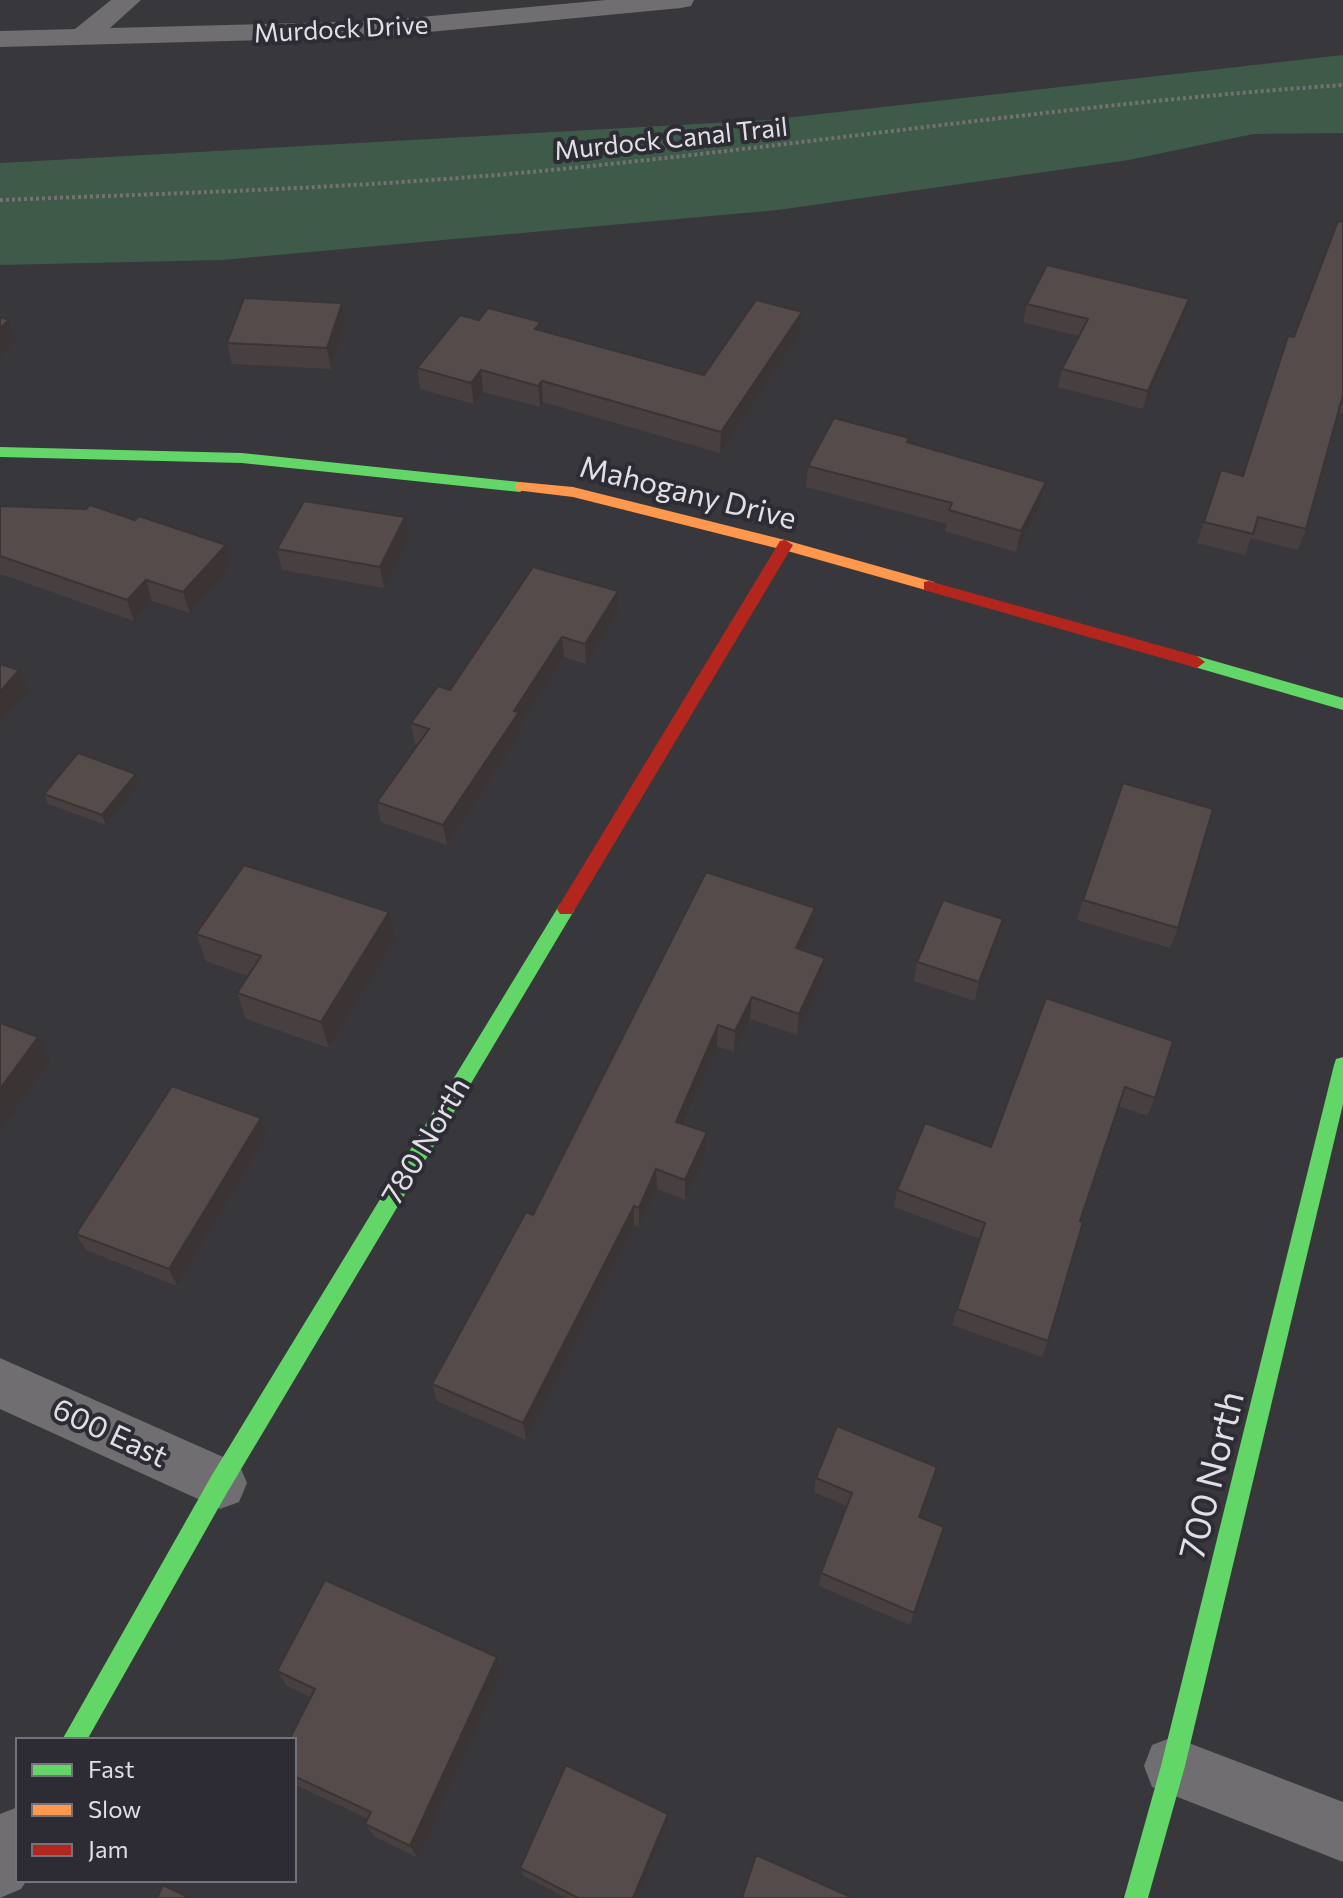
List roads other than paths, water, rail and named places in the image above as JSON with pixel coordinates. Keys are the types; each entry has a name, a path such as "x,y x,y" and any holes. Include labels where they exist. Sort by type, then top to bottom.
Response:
{"street":[{"path":"82,37 128,0"},
{"name":"Murdock Drive","path":"0,39 377,29 477,22 681,0"},
{"name":"Mahogany Drive","path":"0,452 242,458 573,492 785,545 1343,704"},
{"name":"780 North","path":"75,1738 220,1483 785,545"},
{"name":"700 North","path":"1136,1898 1173,1766 1343,1065"},
{"name":"600 East","path":"0,1383 220,1483"},
{"path":"1173,1766 1343,1832"},
{"path":"0,1868 16,1840"}]}
